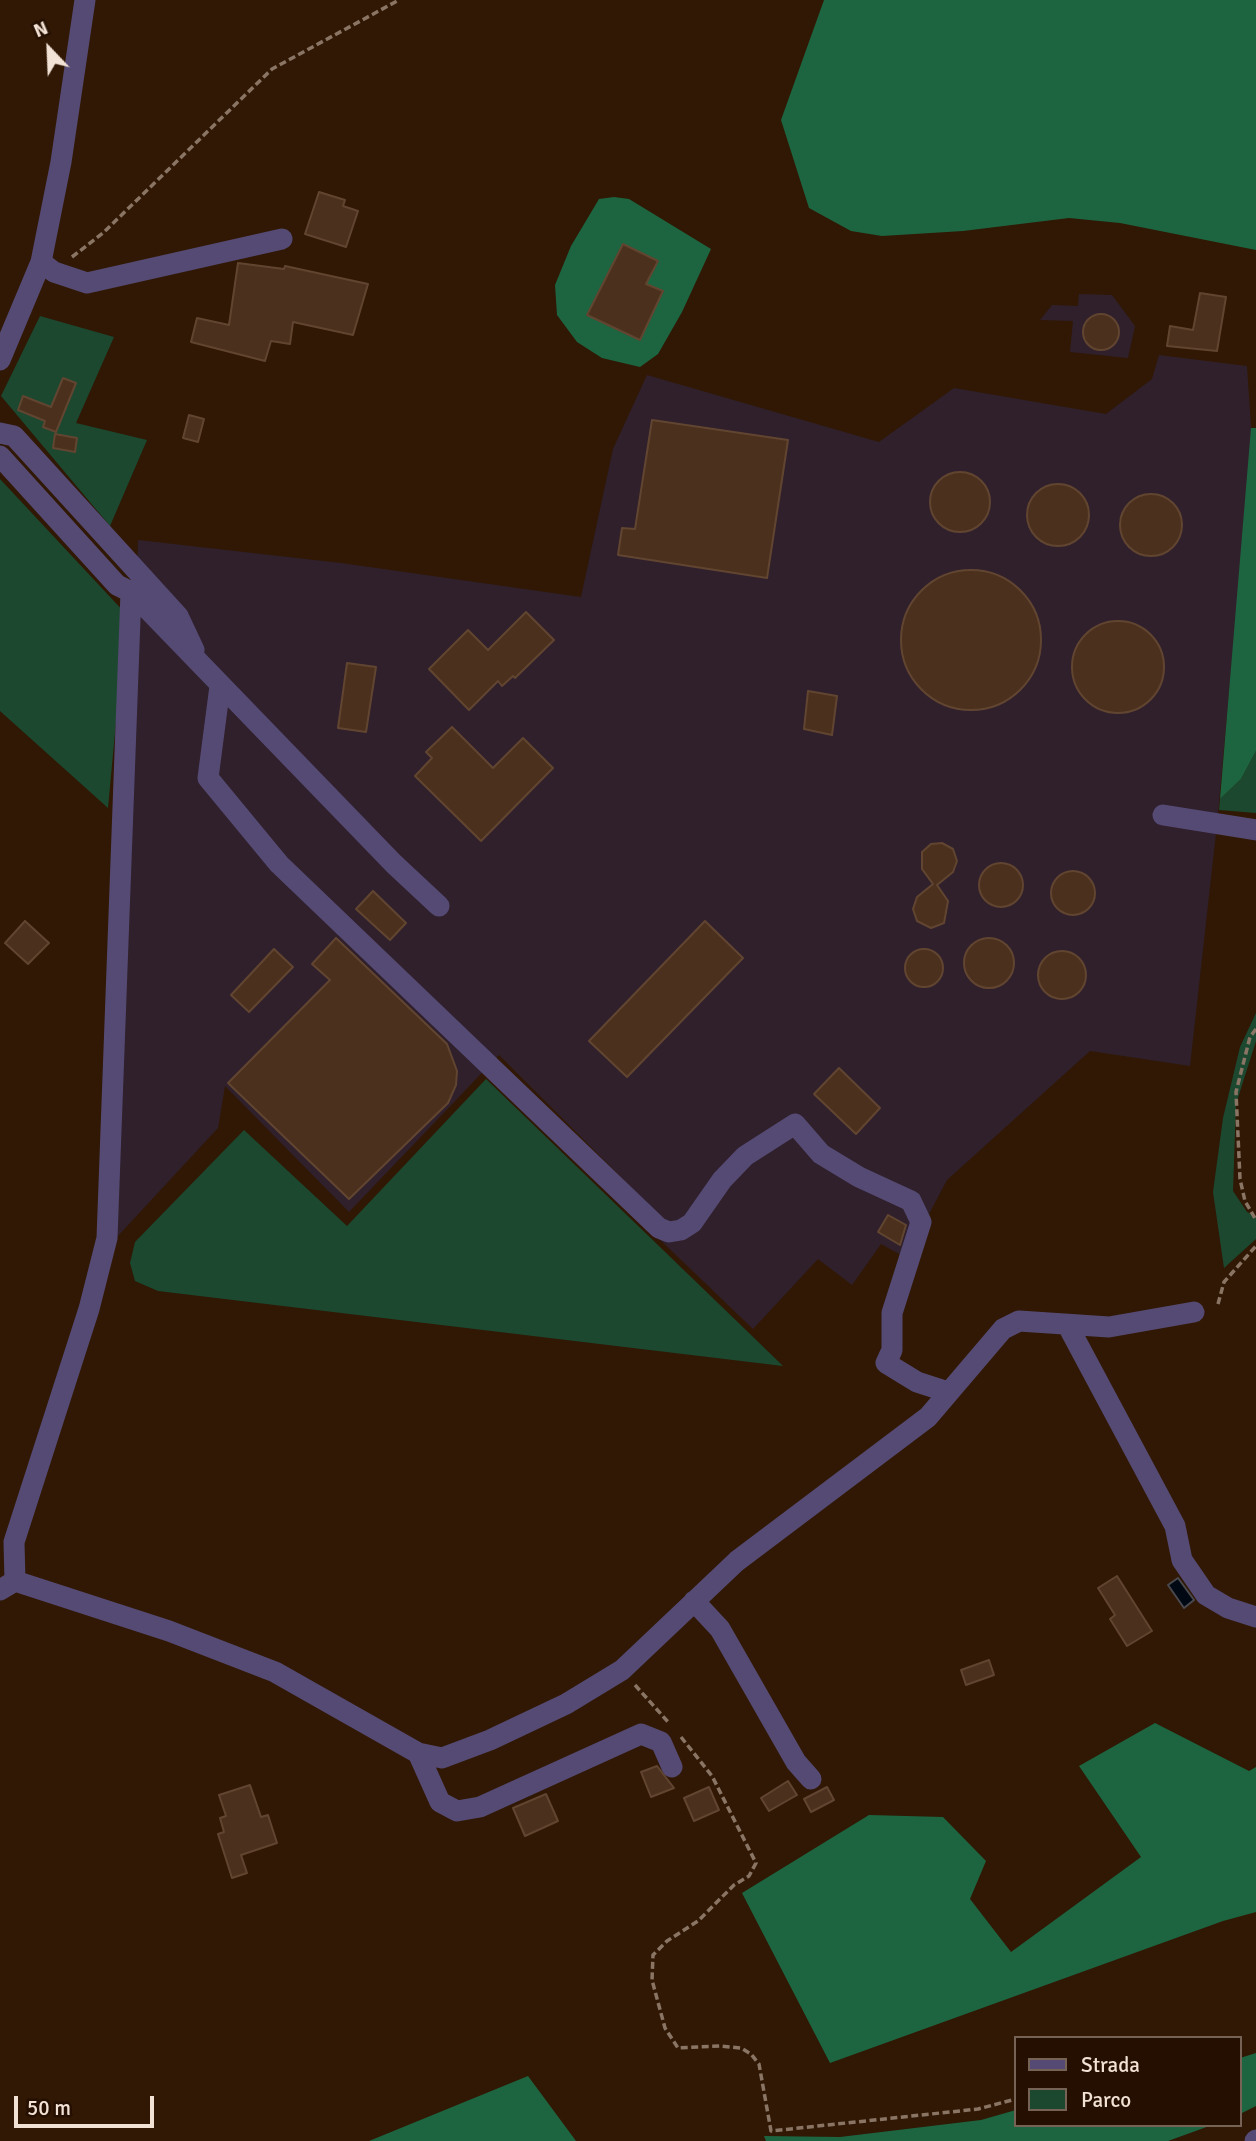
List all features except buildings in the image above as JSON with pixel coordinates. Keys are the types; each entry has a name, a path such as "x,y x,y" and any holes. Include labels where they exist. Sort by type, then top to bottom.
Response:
{"street":[{"path":"0,360 48,267 85,0"},
{"path":"48,267 87,283 282,239"},
{"path":"0,433 14,436 178,616 201,665"},
{"path":"0,456 117,585 131,592 220,686 439,906"},
{"path":"131,592 107,1238 89,1309 14,1542 7,1586 169,1631 275,1672 418,1753 442,1758 490,1740 566,1704 622,1670 737,1561 928,1417 1003,1329 1020,1321 1109,1328 1194,1312"},
{"path":"220,686 208,778 279,864 659,1228 668,1232 692,1223 722,1180 745,1156 795,1124 829,1159 911,1202 920,1222 892,1313 892,1350 886,1363 917,1382 948,1392"},
{"path":"1163,815 1256,830"},
{"path":"1068,1326 1175,1526 1182,1560 1206,1595 1228,1608 1256,1617"},
{"path":"694,1601 720,1629 796,1762 811,1779"},
{"path":"418,1753 440,1802 457,1811 480,1807 641,1734 661,1742 672,1767"}],"path":[{"path":"48,267 103,233 272,69 399,0"},
{"path":"1256,1029 1250,1037 1236,1092 1240,1179 1245,1200 1256,1220"},
{"path":"1218,1304 1224,1282 1256,1246"},
{"path":"622,1670 690,1746 712,1776 756,1863 749,1875 734,1885 698,1921 667,1941 653,1955 652,1980 665,2028 678,2048 720,2046 741,2048 751,2053 758,2064 771,2131 978,2109 1014,2100"}],"shaded area":[{"path":"1079,294 1112,295 1135,326 1128,358 1070,352 1073,321 1040,320 1052,305 1078,306"},
{"path":"1159,355 1247,366 1252,442 1217,824 1190,1066 1090,1051 947,1180 929,1214 912,1261 881,1244 852,1285 818,1259 753,1329 654,1234 666,1222 499,1055 349,1212 225,1086 218,1128 117,1237 138,540 341,563 581,597 613,449 647,375 879,442 954,388 1106,414 1152,379"},
{"path":"1178,1578 1194,1600 1184,1608 1168,1585"}],"green space":[{"path":"824,0 1256,0 1256,250 1120,223 1069,218 963,231 882,236 851,231 809,208 781,120"},
{"path":"599,199 629,199 711,249 682,312 658,354 640,367 602,358 577,342 557,315 555,285 571,246"},
{"path":"40,316 114,337 76,423 147,440 110,526 1,396"},
{"path":"1251,428 1256,428 1256,751 1241,779 1220,799"},
{"path":"0,479 126,614 108,808 0,711"},
{"path":"1256,751 1256,813 1219,810 1220,799 1241,779"},
{"path":"1256,1013 1256,1041 1236,1104 1233,1191 1247,1212 1256,1216 1256,1239 1224,1268 1213,1192 1223,1118 1240,1047"},
{"path":"486,1079 783,1366 158,1291 135,1281 130,1263 135,1242 244,1130 347,1226"},
{"path":"1155,1723 1249,1771 1256,1767 1256,1912 1223,1921 830,2063 742,1893 869,1815 943,1817 986,1861 970,1899 1011,1952 1141,1857 1079,1766"},
{"path":"1256,2053 1256,2106 1242,2113 1242,2057"},
{"path":"528,2076 576,2141 369,2141"},
{"path":"1014,2111 1014,2127 1206,2127 1168,2141 766,2141 764,2136 840,2137 981,2120"}]}
